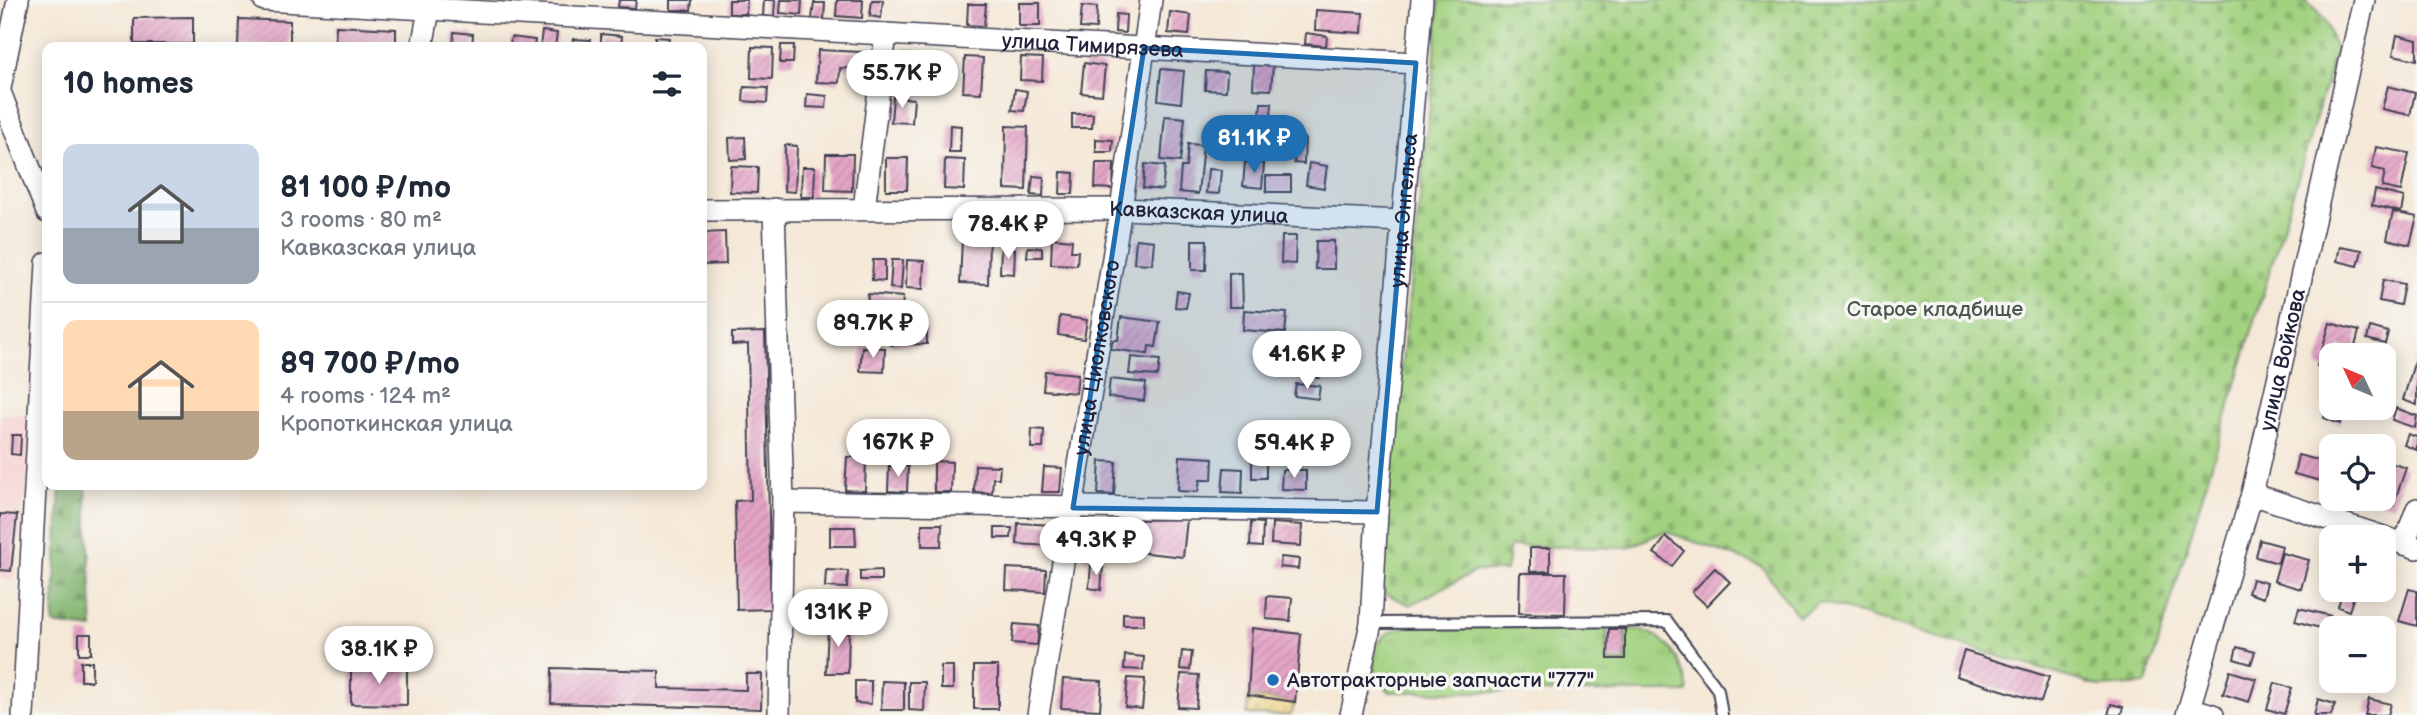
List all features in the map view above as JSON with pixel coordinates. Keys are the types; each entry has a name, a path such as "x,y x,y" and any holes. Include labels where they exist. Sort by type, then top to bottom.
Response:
{"street":[{"path":"18,0 0,90 42,199"},
{"name":"улица Тимирязева","path":"264,0 430,4 886,34 1416,63"},
{"name":"улица Циолковского","path":"1038,715 1121,209 1151,0"},
{"name":"улица Энгельса","path":"1351,715 1371,622 1377,512 1422,0"},
{"name":"улица Войкова","path":"2188,712 2252,494 2365,0"},
{"path":"423,42 430,4"},
{"path":"864,209 886,34"},
{"name":"Кавказская улица","path":"707,209 1121,209 1402,220"},
{"path":"774,209 783,502 779,715"},
{"path":"23,715 42,357"},
{"path":"2252,494 2410,546 2417,509"},
{"path":"783,502 1377,512"},
{"path":"2188,712 2213,715"}],"lane":[{"path":"1371,622 1667,621 1718,690 1722,715"}],"highlighted area":[{"path":"1144,48 1416,63 1377,512 1073,508"}],"shaded area":[{"path":"0,414 31,415 28,471 13,580 0,579"}],"green space":[{"name":"Старое кладбище","path":"1439,0 2305,0 2324,19 2336,50 2146,684 2100,687 1820,602 1798,616 1761,566 1665,531 1627,548 1510,546 1506,571 1476,571 1410,605 1384,593 1379,569 1433,80"},
{"path":"60,490 86,490 93,629 53,624"},
{"path":"1408,626 1607,628 1606,661 1625,662 1626,629 1639,630 1650,633 1669,647 1682,668 1688,692 1390,692 1376,672 1376,648 1389,633"}],"sand":[{"path":"1248,697 1295,702 1291,715 1247,715"}],"building":[{"path":"619,0 636,0 635,8 618,7"},
{"path":"671,0 692,0 691,10 671,10"},
{"path":"729,0 747,0 746,14 729,14"},
{"path":"764,0 775,0 774,17 763,16"},
{"path":"781,0 802,0 801,15 780,13"},
{"path":"837,0 863,0 862,18 836,16"},
{"path":"872,0 883,0 881,18 870,16"},
{"path":"814,3 825,3 824,20 812,19"},
{"path":"1019,3 1040,3 1040,26 1019,26"},
{"path":"968,4 986,4 984,26 967,25"},
{"path":"1082,6 1097,7 1096,29 1080,28"},
{"path":"1316,10 1363,13 1362,33 1315,30"},
{"path":"1170,12 1191,15 1189,35 1168,33"},
{"path":"1116,14 1126,15 1125,33 1115,32"},
{"path":"193,17 193,42 134,42 134,18"},
{"path":"239,19 290,21 290,42 238,42"},
{"path":"336,26 396,29 396,42 335,42"},
{"path":"542,31 557,33 556,42 541,42"},
{"path":"454,32 473,34 472,42 453,42"},
{"path":"1306,33 1327,36 1326,46 1305,44"},
{"path":"601,34 622,36 621,42 601,42"},
{"path":"2397,35 2417,40 2417,60 2393,55"},
{"path":"511,37 535,40 535,42 510,42"},
{"path":"655,37 669,38 669,42 655,42"},
{"path":"573,39 590,40 590,42 573,42"},
{"path":"781,45 794,45 793,63 780,63"},
{"path":"752,47 773,48 772,79 751,78"},
{"path":"818,50 861,52 861,69 840,68 839,83 816,82"},
{"path":"904,54 925,56 922,88 901,86"},
{"path":"965,57 983,58 981,93 963,92"},
{"path":"1021,57 1043,58 1042,81 1020,80"},
{"path":"1084,63 1105,66 1102,95 1081,93"},
{"path":"1254,65 1273,66 1271,90 1253,89"},
{"path":"1161,69 1184,71 1181,103 1158,100"},
{"path":"1206,71 1227,72 1226,91 1205,90"},
{"path":"2388,86 2415,93 2410,115 2382,109"},
{"path":"744,87 768,88 767,103 743,101"},
{"path":"1015,89 1027,91 1024,111 1012,110"},
{"path":"807,94 827,96 826,108 806,107"},
{"path":"893,97 914,99 912,123 891,122"},
{"path":"1261,103 1272,103 1270,128 1259,127"},
{"path":"1072,114 1093,114 1092,128 1072,128"},
{"path":"1165,116 1185,118 1180,162 1161,160"},
{"path":"950,125 961,126 960,152 949,152"},
{"path":"1006,126 1028,127 1026,190 1005,189"},
{"path":"745,137 746,159 730,160 729,138"},
{"path":"1295,138 1305,138 1304,164 1294,163"},
{"path":"1096,139 1113,140 1112,152 1096,152"},
{"path":"1245,140 1264,142 1263,154 1244,152"},
{"path":"1188,144 1203,145 1198,194 1179,192 1181,167 1186,167"},
{"path":"785,145 797,146 795,192 784,191"},
{"path":"2376,147 2409,153 2401,191 2382,187 2385,171 2372,168"},
{"path":"826,154 853,154 852,191 825,190"},
{"path":"886,158 908,158 907,190 886,190"},
{"path":"945,159 965,160 964,190 944,189"},
{"path":"1245,162 1264,164 1262,188 1243,186"},
{"path":"1096,163 1114,163 1113,189 1095,188"},
{"path":"1309,163 1327,166 1324,188 1306,185"},
{"path":"1145,164 1165,166 1162,190 1143,188"},
{"path":"731,166 758,167 757,193 730,192"},
{"path":"802,167 815,167 814,197 801,197"},
{"path":"1208,169 1221,170 1219,194 1206,193"},
{"path":"1061,172 1074,173 1073,194 1060,194"},
{"path":"1033,176 1044,177 1043,196 1031,195"},
{"path":"1266,176 1291,176 1291,192 1266,192"},
{"path":"2375,190 2404,197 2401,212 2372,205"},
{"path":"2393,212 2417,217 2410,245 2387,239"},
{"path":"725,232 726,264 707,265 707,233"},
{"path":"1282,236 1296,236 1295,264 1281,263"},
{"path":"1052,238 1072,240 1071,251 1078,251 1077,265 1051,264"},
{"path":"1136,239 1154,241 1152,264 1134,263"},
{"path":"962,240 989,241 988,284 960,283"},
{"path":"1192,240 1207,240 1206,270 1192,270"},
{"path":"1316,241 1334,241 1334,269 1315,269"},
{"path":"2340,246 2362,250 2358,266 2337,261"},
{"path":"1028,247 1042,248 1042,257 1027,257"},
{"path":"1001,248 1015,249 1014,274 1000,273"},
{"path":"873,260 885,260 885,281 872,280"},
{"path":"892,260 903,260 901,289 890,288"},
{"path":"907,260 924,261 923,289 906,288"},
{"path":"1229,273 1242,273 1243,307 1229,307"},
{"path":"2383,280 2404,284 2400,305 2379,301"},
{"path":"1177,291 1189,293 1186,308 1175,307"},
{"path":"868,294 903,297 901,319 883,318 882,336 858,334 859,321 866,322"},
{"path":"1244,310 1287,313 1285,333 1243,330"},
{"path":"1060,316 1087,320 1084,339 1058,335"},
{"path":"1121,317 1160,322 1156,347 1149,346 1148,354 1111,349 1113,340 1118,340"},
{"path":"2330,323 2359,331 2356,343 2324,343"},
{"path":"2370,327 2388,332 2385,343 2367,339"},
{"path":"927,331 927,344 891,345 891,332"},
{"path":"765,332 771,609 737,610 735,501 751,500 748,344 732,345 732,333"},
{"path":"862,347 885,348 884,372 860,371"},
{"path":"1276,356 1320,360 1319,378 1275,374"},
{"path":"1131,357 1160,360 1158,376 1129,374"},
{"path":"2417,357 2417,405 2403,400"},
{"path":"1045,371 1078,374 1076,393 1043,390"},
{"path":"1110,379 1146,383 1144,401 1108,397"},
{"path":"1296,384 1320,386 1318,399 1294,396"},
{"path":"2396,408 2417,416 2415,428 2392,420 2396,420"},
{"path":"1032,429 1044,430 1043,448 1031,448"},
{"path":"2408,434 2417,437 2417,450 2404,445"},
{"path":"12,435 21,435 20,455 11,454"},
{"path":"891,435 914,436 913,452 890,451"},
{"path":"1286,443 1309,444 1308,456 1285,456"},
{"path":"2298,455 2319,460 2319,480 2294,474"},
{"path":"1180,456 1213,458 1212,480 1200,480 1198,492 1178,491"},
{"path":"1252,456 1266,456 1266,478 1252,478"},
{"path":"847,457 866,457 865,491 845,490"},
{"path":"934,461 952,462 951,492 934,492"},
{"path":"1100,461 1116,462 1114,495 1098,494"},
{"path":"975,465 1000,466 999,478 993,478 992,493 974,492"},
{"path":"2396,465 2406,468 2396,497"},
{"path":"889,466 908,466 907,492 888,491"},
{"path":"1044,467 1062,468 1060,492 1042,492"},
{"path":"1224,468 1243,469 1242,493 1222,492"},
{"path":"1282,470 1306,470 1306,490 1281,489"},
{"path":"0,514 17,515 11,571 0,570"},
{"path":"1187,519 1183,557 1138,552 1139,520"},
{"path":"1251,522 1263,523 1262,547 1250,546"},
{"path":"1018,523 1053,525 1051,546 1017,544"},
{"path":"1272,523 1302,525 1301,546 1271,544"},
{"path":"922,524 942,524 941,546 922,546"},
{"path":"1087,525 1104,526 1102,560 1084,559"},
{"path":"830,527 855,527 856,546 830,546"},
{"path":"995,528 1012,528 1011,538 995,538"},
{"path":"1666,537 1684,551 1672,566 1654,553"},
{"path":"2260,540 2282,546 2278,563 2256,557"},
{"path":"1530,548 1550,548 1550,571 1530,572"},
{"path":"2282,553 2309,560 2301,589 2274,581"},
{"path":"1281,557 1299,559 1298,569 1280,567"},
{"path":"1091,565 1103,566 1101,590 1089,588"},
{"path":"1007,568 1046,570 1045,592 1006,590"},
{"path":"1715,568 1730,582 1707,606 1692,592"},
{"path":"826,570 848,571 847,588 825,587"},
{"path":"881,570 881,580 860,580 860,571"},
{"path":"1520,573 1566,573 1565,614 1519,613"},
{"path":"2252,579 2267,583 2263,598 2248,593"},
{"path":"2409,589 2417,591 2417,626 2399,621"},
{"path":"846,594 865,595 864,613 846,612"},
{"path":"1267,596 1292,598 1290,621 1266,619"},
{"path":"2339,602 2352,602 2349,611 2338,607"},
{"path":"2299,608 2331,616 2319,616 2319,628 2295,621"},
{"path":"1123,613 1144,614 1144,625 1123,625"},
{"path":"1014,624 1039,626 1037,645 1012,643"},
{"path":"828,625 849,625 848,673 826,673"},
{"name":"Автотракторные запчасти \"777\"","path":"1252,628 1301,634 1295,702 1248,695"},
{"path":"1609,629 1625,629 1625,659 1608,659"},
{"path":"79,634 91,634 91,654 79,654"},
{"path":"2237,647 2255,652 2251,664 2234,659"},
{"path":"1182,651 1192,652 1190,670 1180,669"},
{"path":"1964,651 2049,677 2041,702 1956,676"},
{"path":"1125,655 1144,657 1143,670 1124,669"},
{"path":"81,662 92,662 92,681 81,681"},
{"path":"351,666 407,667 407,705 351,704"},
{"path":"941,666 953,666 953,689 941,689"},
{"path":"974,666 998,666 998,709 974,709"},
{"path":"552,668 659,671 659,688 746,690 746,674 762,674 761,709 551,703"},
{"path":"2230,671 2256,679 2249,702 2223,694"},
{"path":"1181,674 1199,675 1196,708 1178,707"},
{"path":"1128,678 1145,679 1142,709 1125,707"},
{"path":"1063,679 1102,681 1100,710 1061,708"},
{"path":"855,681 871,681 871,704 855,703"},
{"path":"882,681 904,682 904,710 881,710"},
{"path":"909,682 925,682 924,711 909,710"},
{"path":"2275,683 2292,688 2284,714 2267,709"},
{"path":"2318,699 2335,704 2331,715 2314,715"},
{"path":"2369,699 2391,704 2388,715 2365,715"},
{"path":"2111,704 2123,707 2121,715 2108,715"}],"place":[{"name":"Автотракторные запчасти \"777\"","path":"1273,680"}]}
